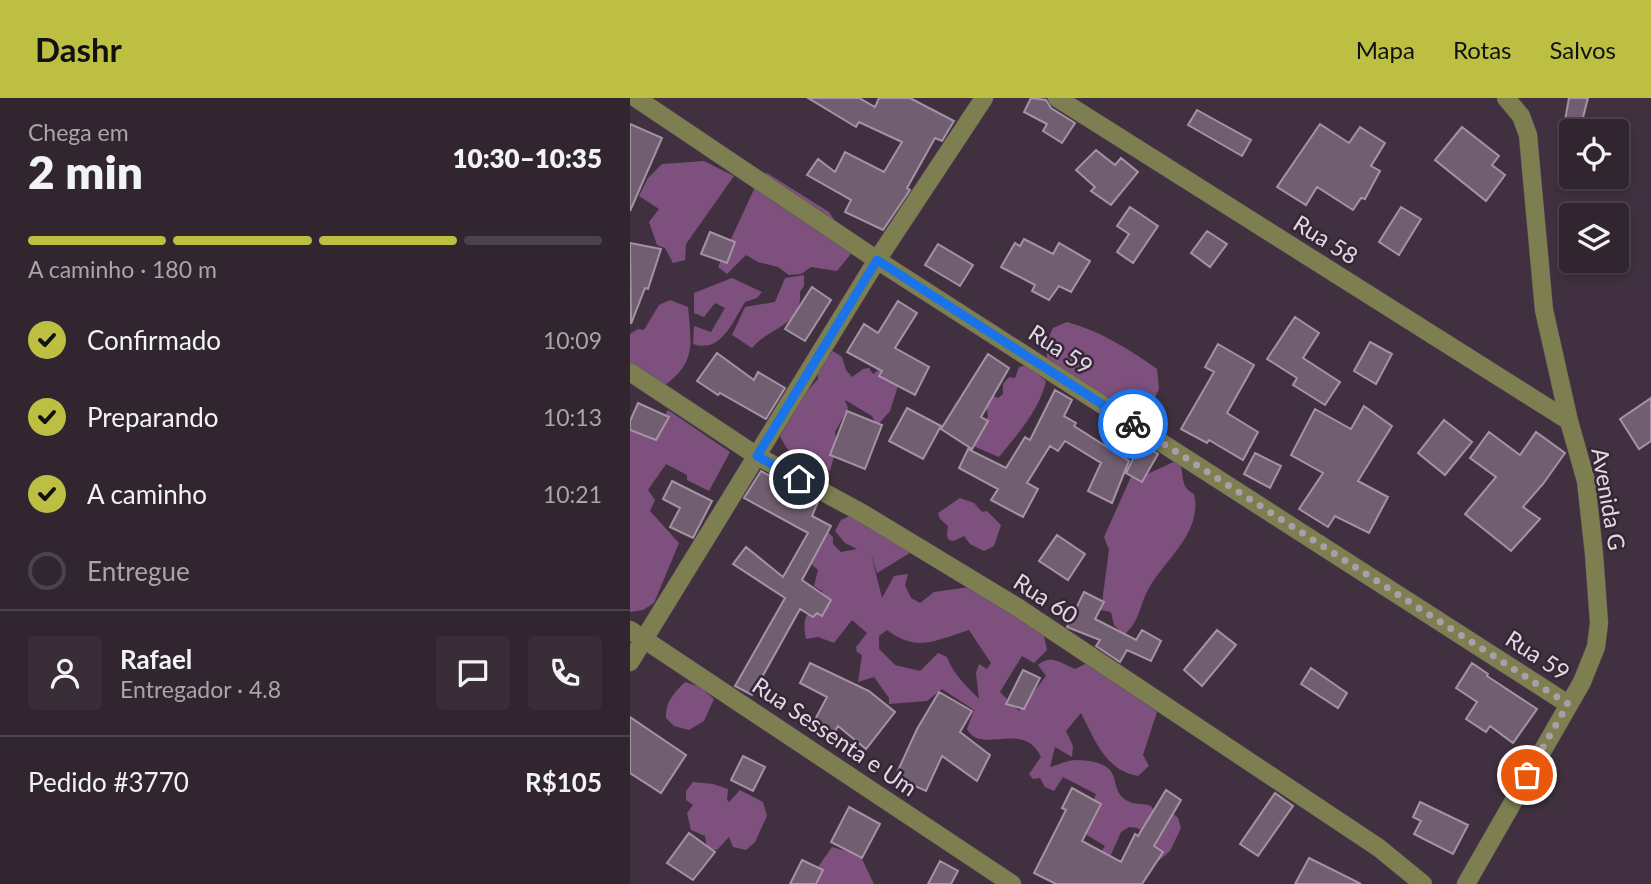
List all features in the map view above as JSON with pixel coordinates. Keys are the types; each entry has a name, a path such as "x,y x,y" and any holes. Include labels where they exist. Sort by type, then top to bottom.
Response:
{"street":[{"name":"Rua 59","path":"636,98 877,260 1568,704"},
{"path":"630,662 638,634 757,456 877,260 984,98"},
{"name":"Rua 58","path":"1057,98 1569,421"},
{"name":"Avenida G","path":"1466,884 1591,663 1599,623 1586,481 1569,421 1544,310 1528,135 1521,116 1506,98"},
{"name":"Rua 60","path":"630,372 757,456 862,513 1017,607 1379,848 1423,884"},
{"name":"Rua Sessenta e Um","path":"638,634 1012,884"}],"shaded area":[{"path":"704,161 734,176 686,244 685,260 673,263 665,248 657,245 649,222 659,209 639,196 648,178 662,164"},
{"path":"767,173 829,212 853,247 837,271 811,267 801,274 789,275 778,267 758,262 746,255 727,274 718,267 757,183"},
{"path":"804,275 804,286 796,312 784,325 752,348 732,335 745,307 775,302 785,278"},
{"path":"732,278 762,292 757,298 745,302 719,340 703,346 693,344 694,326 711,332 725,308 715,303 704,317 694,313 694,293"},
{"path":"670,300 688,307 690,350 683,368 665,385 630,367 630,334 638,329 644,330 659,305"},
{"path":"1067,322 1114,341 1157,369 1159,389 1151,405 1124,403 1110,398 1048,362 1045,345 1053,328"},
{"path":"833,351 842,357 846,370 852,377 863,369 869,368 873,374 882,367 899,383 890,411 877,426 872,416 845,400 848,408 835,432 837,445 830,471 794,456 780,436 802,397 818,379 818,368"},
{"path":"1027,365 1046,381 1039,402 1027,421 999,457 971,445 975,429 988,417 986,404 993,396 998,398 1003,394 1003,384 1009,377 1015,378 1019,367"},
{"path":"668,410 730,452 709,491 687,480 687,475 666,464 648,490 655,500 650,511 679,543 654,603 643,610 630,612 630,422 663,419"},
{"path":"1178,460 1184,483 1194,494 1193,520 1181,544 1149,588 1137,618 1124,635 1114,625 1111,612 1101,610 1109,550 1104,537 1135,468 1143,476"},
{"path":"960,498 974,503 982,512 987,511 1001,525 994,546 984,551 970,544 964,536 954,541 949,540 948,526 938,513"},
{"path":"854,514 918,548 877,573 871,554 882,598 894,576 908,574 905,585 911,598 920,603 934,592 970,587 1043,632 1047,650 1034,663 1022,656 1000,692 1019,711 1046,676 1038,665 1051,660 1075,669 1091,661 1157,712 1143,755 1149,766 1138,776 1127,773 1109,761 1096,743 1081,713 1066,731 1073,746 1072,757 1055,747 1050,767 1073,760 1094,762 1111,771 1118,791 1130,802 1151,806 1155,812 1166,807 1178,818 1181,828 1170,851 1148,870 1157,840 1137,828 1129,827 1121,832 1102,875 1091,869 1105,846 1082,832 1096,794 1063,777 1054,791 1045,787 1040,778 1033,779 1029,774 1041,757 1034,746 1024,740 992,740 974,736 967,729 974,710 942,689 927,701 889,704 889,698 874,677 858,682 862,655 857,652 856,647 867,633 852,620 834,643 818,637 806,639 805,620 818,605 823,592 814,586 818,570 809,562 826,530 833,537 833,544 841,552 857,549 845,543 835,531 841,520","holes":["887,630 898,637 918,643 969,630 991,663 987,669 979,664 976,673 979,699 957,675 947,657 938,653 920,671 895,665 879,649 879,636"]},
{"path":"685,682 700,687 714,699 704,721 689,730 674,726 666,718 669,702"},
{"path":"693,782 728,789 729,802 740,790 763,802 767,816 755,842 746,850 733,847 729,837 717,850 707,848 705,836 691,830 687,813 693,805 686,800 686,791"},
{"path":"832,847 860,855 874,884 806,884"}],"building":[{"path":"808,98 859,98 875,107 879,98 910,98 954,121 942,141 935,138 907,188 910,190 883,230 845,212 851,200 807,175 818,159 835,172 845,152 884,172 902,142 859,122 856,127"},
{"path":"1031,98 1046,100 1051,108 1075,123 1062,143 1043,131 1047,124 1024,112"},
{"path":"1569,98 1588,98 1583,119 1565,119"},
{"path":"1197,110 1251,140 1242,156 1188,125"},
{"path":"630,124 662,138 630,211"},
{"path":"1320,124 1349,143 1360,127 1385,143 1371,166 1380,171 1365,199 1361,198 1353,210 1317,187 1306,205 1277,187"},
{"path":"1462,127 1499,156 1492,165 1505,175 1486,201 1435,160"},
{"path":"1096,150 1115,165 1121,158 1138,172 1111,205 1091,191 1095,187 1076,170"},
{"path":"1130,207 1158,226 1133,263 1117,252 1129,234 1117,226"},
{"path":"1401,207 1421,219 1399,255 1379,242"},
{"path":"1207,231 1227,244 1210,267 1191,253"},
{"path":"710,232 735,242 727,263 701,254"},
{"path":"1024,239 1053,254 1059,243 1090,261 1071,292 1059,286 1049,300 1032,291 1035,285 1001,267 1015,243 1020,246"},
{"path":"630,243 661,249 648,289 645,288 631,324"},
{"path":"938,244 973,265 960,286 925,265"},
{"path":"812,287 831,300 805,341 785,329"},
{"path":"898,301 917,313 895,348 929,367 915,395 879,376 882,371 847,352 864,324 878,333"},
{"path":"1295,317 1319,333 1303,358 1340,382 1325,405 1293,385 1297,378 1267,359"},
{"path":"1370,342 1392,354 1376,384 1354,371"},
{"path":"1218,344 1254,365 1227,413 1258,432 1243,460 1209,440 1207,443 1181,429 1214,372 1205,367"},
{"path":"717,353 754,380 758,372 785,388 766,419 720,393 718,395 697,381"},
{"path":"988,354 1009,368 981,417 988,421 972,449 941,429"},
{"path":"1055,390 1072,400 1064,416 1076,423 1074,426 1129,461 1112,503 1088,491 1101,463 1065,441 1058,451 1050,446 1027,483 1038,489 1023,517 991,500 998,489 959,468 968,449 1006,468 1025,437 1030,440"},
{"path":"1651,398 1651,441 1639,449 1620,419"},
{"path":"638,403 669,417 656,440 630,430 630,421"},
{"path":"1364,406 1392,426 1358,481 1388,497 1369,533 1335,516 1328,527 1299,509 1323,473 1291,455 1315,409 1351,429"},
{"path":"907,408 941,426 923,459 889,441"},
{"path":"847,411 882,425 865,469 830,455"},
{"path":"1444,420 1472,442 1445,475 1418,453"},
{"path":"1489,432 1520,455 1536,432 1565,453 1523,507 1540,519 1511,551 1465,514 1496,477 1470,458"},
{"path":"1141,443 1158,454 1142,482 1126,473"},
{"path":"1255,453 1281,466 1270,488 1244,474"},
{"path":"761,471 818,502 812,516 831,526 802,580 831,600 822,616 817,613 813,617 800,609 752,695 735,686 785,598 733,564 746,547 783,577 808,533 744,498"},
{"path":"672,481 712,501 693,538 670,527 680,508 663,499"},
{"path":"1057,535 1085,554 1068,580 1039,561"},
{"path":"1084,592 1104,602 1095,619 1136,640 1142,630 1161,641 1151,661 1127,650 1120,662 1096,646 1100,640 1067,627"},
{"path":"1217,630 1236,645 1202,686 1184,670"},
{"path":"810,663 869,691 895,712 866,749 838,726 831,738 811,727 827,697 800,683"},
{"path":"1472,663 1537,709 1513,743 1490,726 1486,732 1466,719 1477,702 1456,688"},
{"path":"1311,668 1347,693 1338,708 1301,684"},
{"path":"1023,670 1040,678 1024,709 1006,704"},
{"path":"939,692 972,711 960,732 990,755 977,781 942,756 926,791 895,777 917,729"},
{"path":"630,717 686,755 661,793 630,773"},
{"path":"743,756 765,767 753,791 731,780"},
{"path":"1072,788 1101,804 1082,841 1121,862 1135,834 1138,836 1166,790 1181,800 1154,846 1163,852 1142,884 1056,884 1034,873 1066,810 1062,808"},
{"path":"1275,793 1293,806 1258,856 1240,844"},
{"path":"1420,802 1468,825 1453,854 1414,834 1421,821 1413,817"},
{"path":"849,807 880,824 862,858 831,842"},
{"path":"689,833 715,852 693,880 667,863"},
{"path":"1309,858 1361,884 1295,884"},
{"path":"802,860 823,870 816,884 790,884"},
{"path":"940,861 958,871 951,884 928,884"}],"way so far":[{"path":"1133,424 1568,704 1527,775"}],"route":[{"path":"799,479 757,456 877,260 1133,424"}]}
